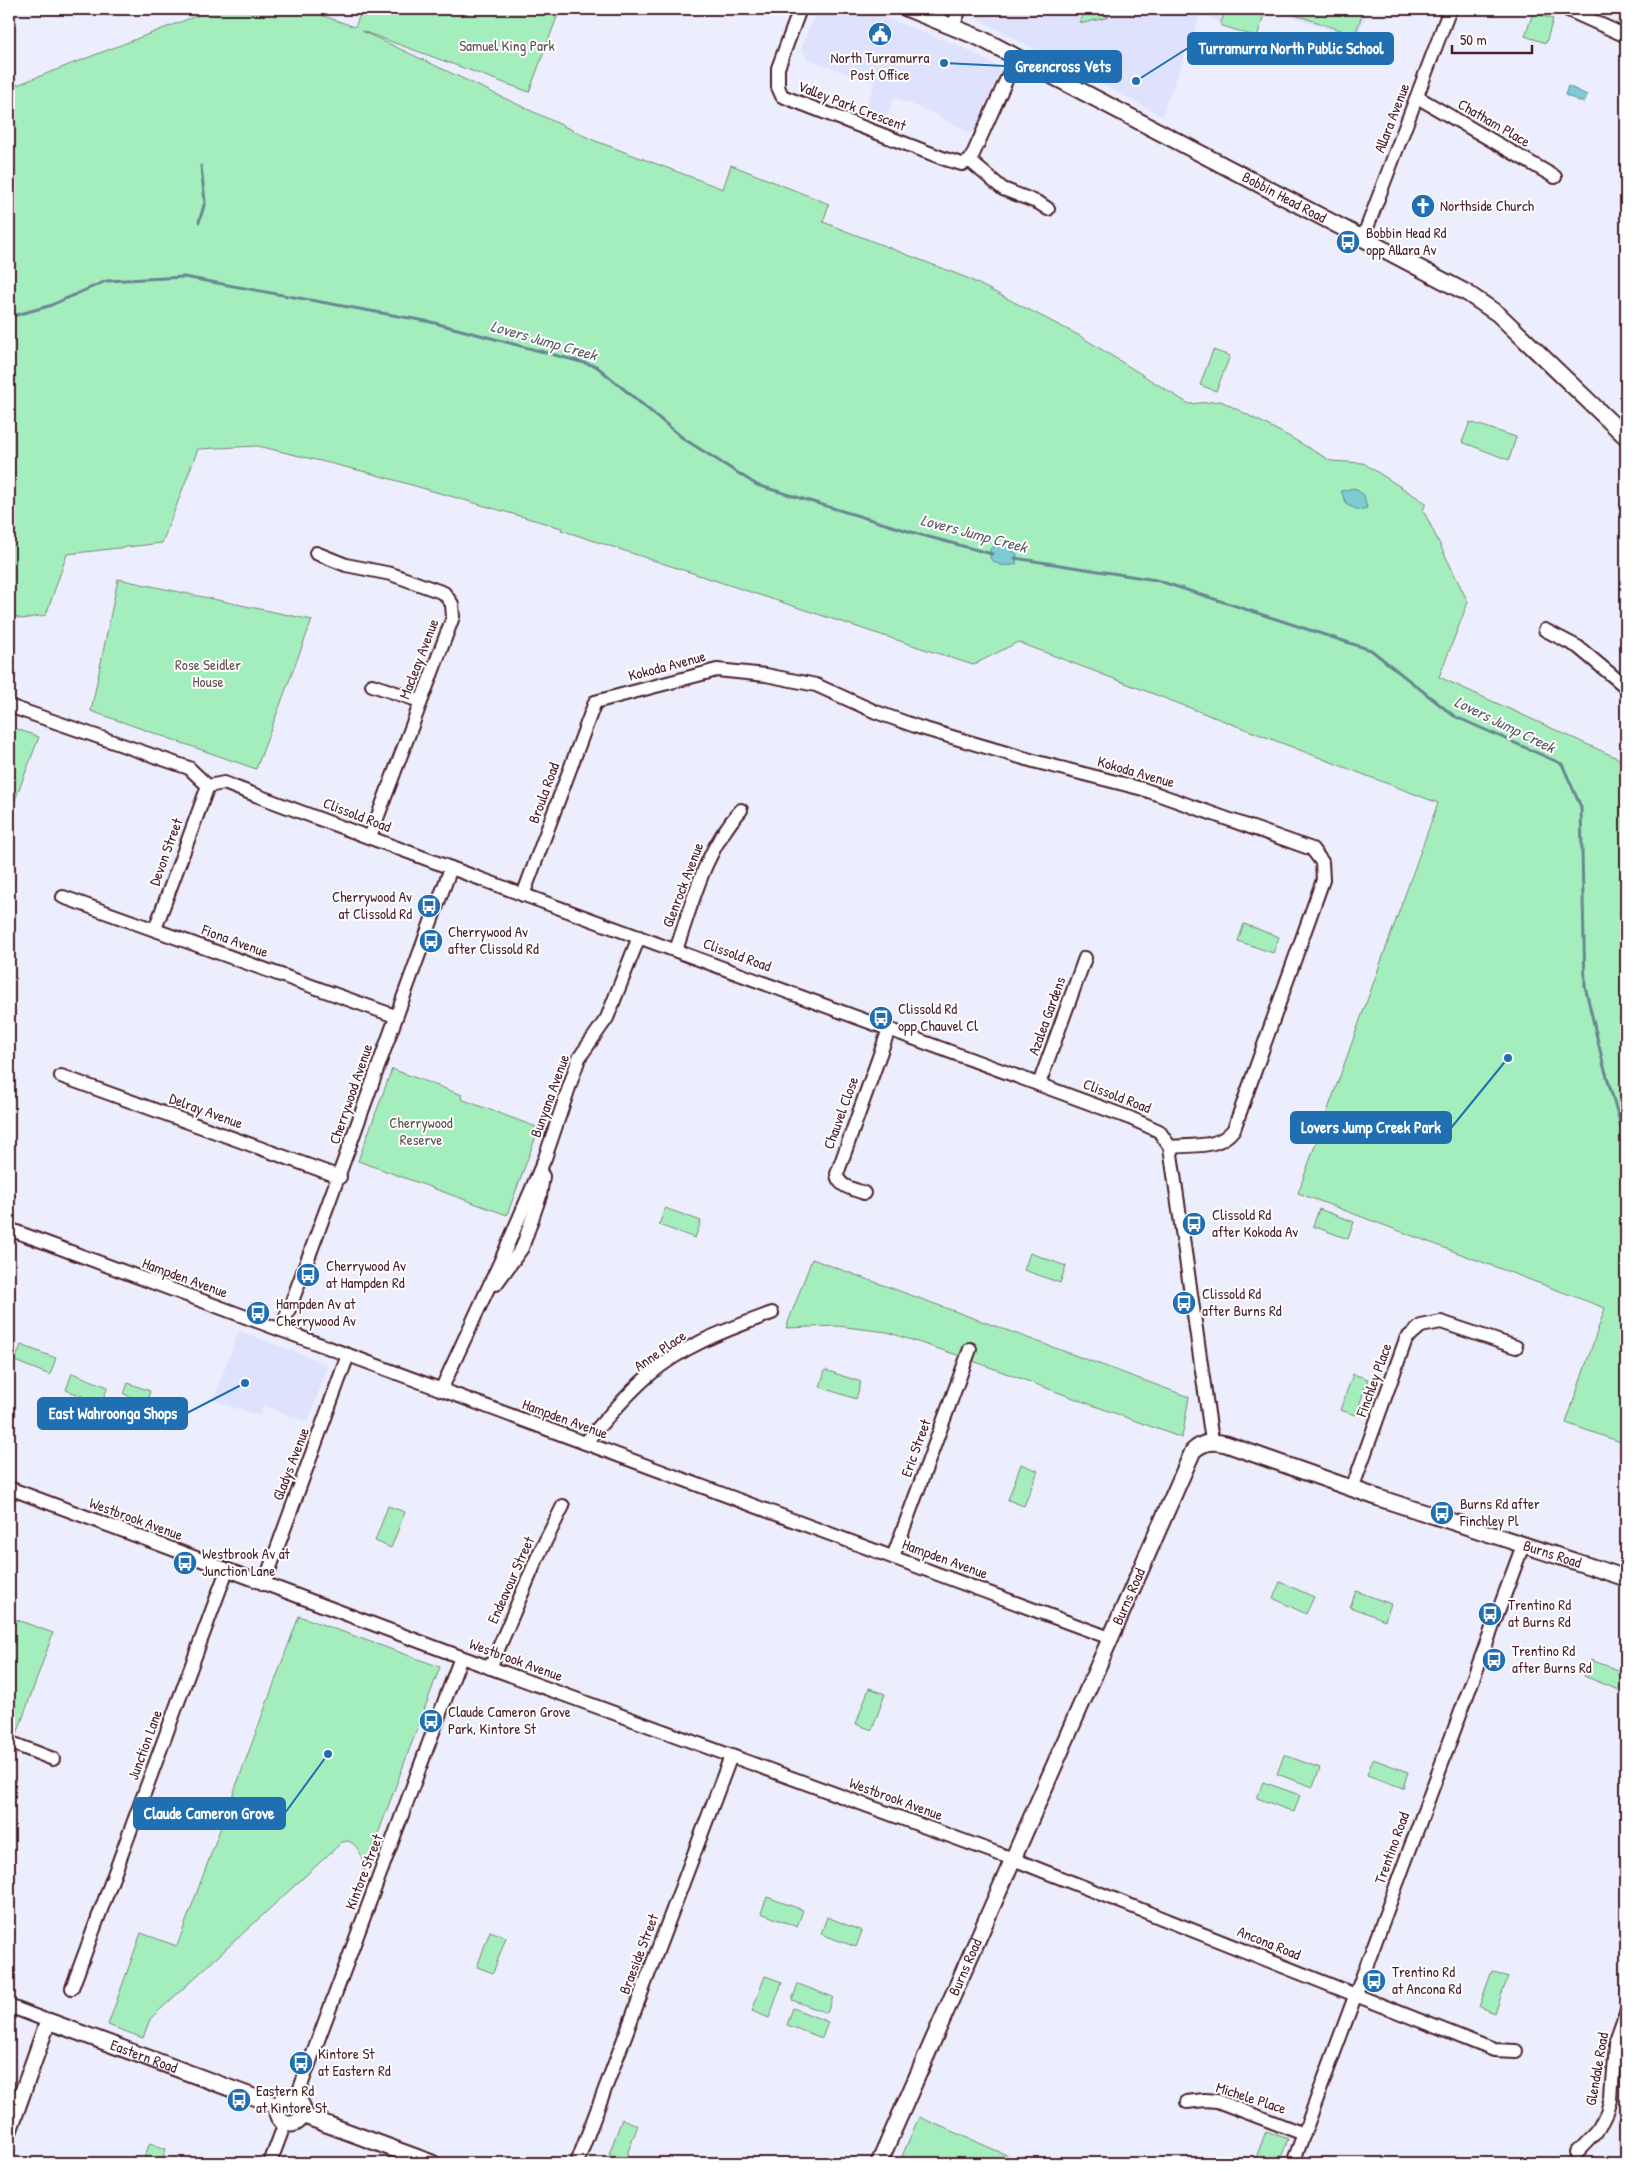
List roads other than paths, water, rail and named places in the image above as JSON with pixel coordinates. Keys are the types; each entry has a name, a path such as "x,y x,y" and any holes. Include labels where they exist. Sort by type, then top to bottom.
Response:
{"main road":[{"name":"Bobbin Head Road","path":"908,9 980,38 1467,293 1498,314 1626,437"},
{"name":"Burns Road","path":"879,2163 1193,1451 1199,1446 1212,1441 1226,1444 1352,1489 1626,1578"},
{"path":"9,2131 48,2021"},
{"name":"Eastern Road","path":"48,2021 278,2106"},
{"path":"286,2098 296,2099 301,2104 302,2115 295,2123 285,2123 278,2115 278,2106 286,2098"},
{"path":"302,2115 432,2163"}],"street":[{"name":"Valley Park Crescent","path":"800,9 778,68 778,87 782,96 945,159 962,164 970,161"},
{"path":"953,26 960,9"},
{"name":"Allara Avenue","path":"1363,238 1450,9"},
{"path":"1566,9 1626,36"},
{"path":"1016,58 970,161 1004,189 1039,203 1048,209"},
{"name":"Chatham Place","path":"1417,97 1555,177"},
{"name":"Macleay Avenue","path":"316,553 346,565 391,574 444,593 452,604 453,617 370,837"},
{"path":"1544,630 1578,647 1626,688"},
{"name":"Kokoda Avenue","path":"595,702 717,670 766,675 816,685 876,712 918,728 1037,762 1143,788 1312,849 1322,862 1323,880 1234,1129 1222,1141 1205,1146 1170,1147"},
{"path":"372,685 420,701"},
{"name":"Broula Road","path":"523,895 595,702"},
{"path":"9,706 189,768 208,786"},
{"name":"Clissold Road","path":"208,786 224,783 1039,1084 1148,1125 1159,1131 1170,1147"},
{"name":"Devon Street","path":"155,929 208,786"},
{"name":"Glenrock Avenue","path":"676,950 705,866 728,825 741,810"},
{"name":"Cherrywood Avenue","path":"281,1330 340,1177 395,1016 451,868"},
{"name":"Fiona Avenue","path":"63,897 395,1016"},
{"name":"Bunyana Avenue","path":"441,1390 476,1312 522,1248 540,1196 545,1158 579,1058 607,1018 639,937"},
{"name":"Azalea Gardens","path":"1039,1084 1085,958"},
{"name":"Chauvel Close","path":"864,1193 840,1184 837,1180 837,1174 889,1029"},
{"name":"Delray Avenue","path":"61,1076 340,1177"},
{"path":"1170,1147 1212,1441"},
{"name":"Hampden Avenue","path":"9,1229 1110,1638"},
{"name":"Anne Place","path":"585,1443 650,1374 686,1350 724,1331 772,1313"},
{"name":"Finchley Place","path":"1352,1489 1406,1339 1414,1331 1421,1326 1441,1322 1516,1347"},
{"name":"Eric Street","path":"892,1557 970,1349"},
{"name":"Gladys Avenue","path":"264,1584 348,1355"},
{"name":"Westbrook Avenue","path":"9,1488 490,1668 1012,1859"},
{"name":"Endeavour Street","path":"490,1668 538,1556 563,1506"},
{"name":"Trentino Road","path":"1293,2163 1523,1545"},
{"name":"Junction Lane","path":"72,1988 227,1570"},
{"name":"Kintore Street","path":"296,2099 461,1657"},
{"path":"9,1742 53,1759"},
{"name":"Braeside Street","path":"577,2163 731,1756"},
{"name":"Ancona Road","path":"1012,1859 1494,2050 1516,2051"},
{"name":"Eastern Road","path":"9,2006 48,2021"},
{"name":"Glendale Road","path":"1577,2153 1596,2132 1607,2112 1612,2093 1615,2043 1626,2012"},
{"name":"Michele Place","path":"1187,2102 1217,2100 1304,2134"},
{"path":"270,2163 285,2123"}],"water":[{"path":"1568,86 1587,95 1584,103 1565,95"},
{"path":"1354,488 1364,495 1367,508 1359,510 1347,505 1341,491"},
{"path":"997,544 1007,546 1017,554 1016,564 1002,565 990,558 990,549"}],"waterway":[{"path":"199,222 205,202 201,166"},
{"name":"Lovers Jump Creek","path":"9,317 49,306 106,281 184,277 431,322 596,366 684,439 757,485 918,534 992,554"},
{"name":"Lovers Jump Creek","path":"1015,558 1156,580 1371,650 1454,716 1562,764 1581,807 1585,986 1603,1063 1626,1143"}],"place":[{"name":"North Turramurra Post Office","path":"880,34"},
{"name":"Greencross Vets","path":"944,63"},
{"name":"Turramurra North Public School","path":"1136,81"},
{"name":"Northside Church","path":"1423,206"},
{"name":"Bobbin Head Rd opp Allara Av","path":"1348,242"},
{"name":"Cherrywood Av at Clissold Rd","path":"429,906"},
{"name":"Cherrywood Av after Clissold Rd","path":"431,941"},
{"name":"Clissold Rd opp Chauvel Cl","path":"881,1018"},
{"name":"Lovers Jump Creek Park","path":"1508,1058"},
{"name":"Clissold Rd after Kokoda Av","path":"1194,1224"},
{"name":"Cherrywood Av at Hampden Rd","path":"308,1275"},
{"name":"Clissold Rd after Burns Rd","path":"1184,1303"},
{"name":"Hampden Av at Cherrywood Av","path":"258,1313"},
{"name":"East Wahroonga Shops","path":"245,1383"},
{"name":"Burns Rd after Finchley Pl","path":"1442,1513"},
{"name":"Westbrook Av at Junction Lane","path":"185,1563"},
{"name":"Trentino Rd at Burns Rd","path":"1490,1614"},
{"name":"Trentino Rd after Burns Rd","path":"1494,1660"},
{"name":"Claude Cameron Grove Park, Kintore St","path":"431,1721"},
{"name":"Claude Cameron Grove","path":"328,1754"},
{"name":"Trentino Rd at Ancona Rd","path":"1374,1981"},
{"name":"Kintore St at Eastern Rd","path":"301,2063"},
{"name":"Eastern Rd at Kintore St","path":"239,2100"}],"park label":[{"name":"Samuel King Park","path":"507,46"},
{"name":"Rose Seidler House","path":"208,674"},
{"name":"Cherrywood Reserve","path":"421,1132"}]}
